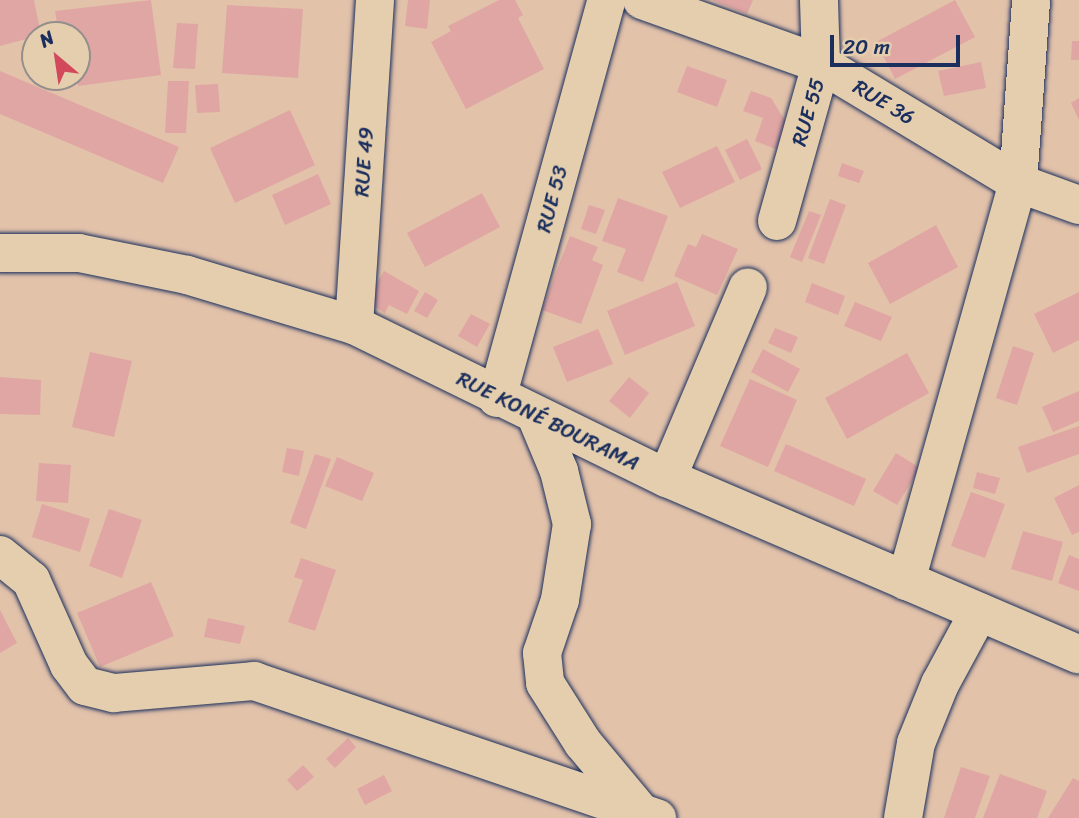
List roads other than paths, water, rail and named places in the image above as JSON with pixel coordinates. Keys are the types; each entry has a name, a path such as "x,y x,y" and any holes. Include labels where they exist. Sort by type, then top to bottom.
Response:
{"main road":[{"name":"RUE 49","path":"354,325 374,0"},
{"name":"RUE 53","path":"497,398 607,0"},
{"name":"RUE 36","path":"642,0 821,65 1018,183 1079,205"},
{"name":"RUE 55","path":"777,221 821,65 818,0"},
{"path":"906,580 1018,183 1031,0"},
{"name":"RUE KONÉ BOURAMA","path":"0,253 79,253 187,275 354,325 497,398 667,478 1079,655"},
{"path":"667,478 748,287"},
{"path":"536,416 559,471 572,524 560,600 542,653 545,683 583,743 647,814"},
{"path":"0,555 31,580 69,665 85,686 114,693 180,684 254,681 647,814"},
{"path":"903,818 916,743 940,684 979,612"}]}
